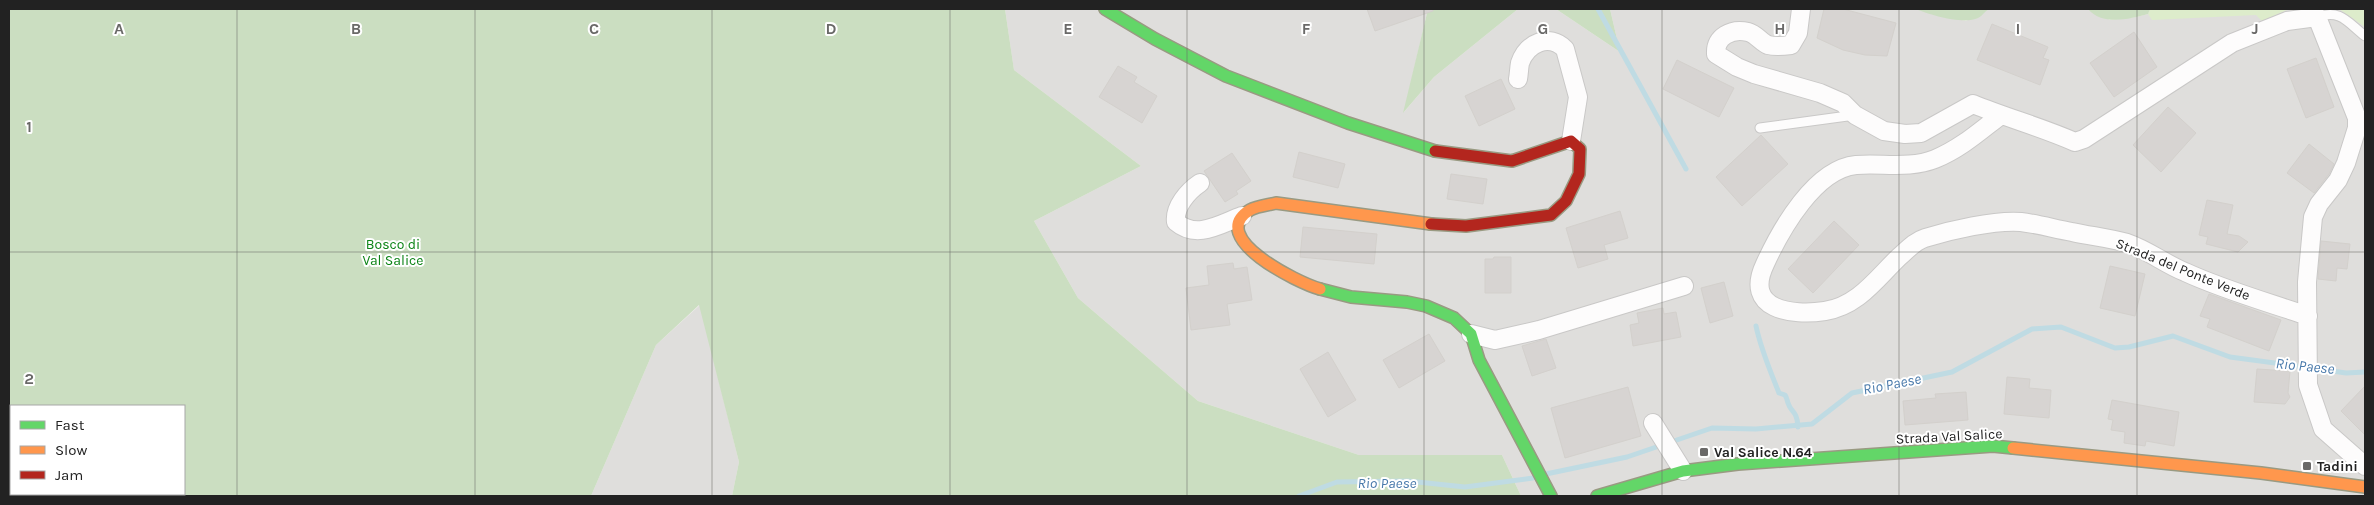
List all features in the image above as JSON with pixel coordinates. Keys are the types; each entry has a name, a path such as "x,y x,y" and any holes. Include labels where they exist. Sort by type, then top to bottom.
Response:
{"street":[{"path":"1105,9 1155,39 1226,76 1331,116 1429,150 1512,161 1571,141"},
{"path":"1801,9 1798,34 1791,45 1768,45 1749,32 1736,31 1721,37 1716,46 1716,54 1737,67 1754,74 1820,93 1842,103 1855,115 1884,131 1905,134 1921,133 1973,104 2032,124 2075,142 2105,126 2232,43 2314,13 2357,118 2357,128 2346,163 2338,180 2319,204 2313,217 2308,256 2308,385 2324,429 2365,466"},
{"path":"1518,79 1521,62 1529,48 1539,42 1550,40 1559,43 1565,48 1578,97 1571,141"},
{"name":"Strada del Ponte Verde","path":"2001,115 1964,143 1934,159 1918,164 1856,165 1836,170 1818,184 1800,206 1769,255 1760,275 1759,286 1763,297 1769,304 1784,311 1798,313 1842,307 1855,300 1909,248 1923,239 1994,224 2021,222 2126,243 2156,255 2183,272 2308,316"},
{"path":"1200,183 1188,192 1178,210 1176,222 1181,226 1202,231 1242,216 1259,206 1276,203 1421,224 1466,226 1552,215 1566,201 1579,174 1580,149 1571,141"},
{"path":"1242,216 1237,230 1245,245 1272,266 1306,285 1351,297 1408,302 1426,306 1454,318 1471,334 1495,340 1539,330 1684,286"},
{"path":"1471,334 1479,360 1551,496"},
{"path":"1661,435 1683,471"},
{"name":"Strada Val Salice","path":"1597,496 1683,471 1738,464 1993,446 2145,460 2365,487"}],"lane":[{"path":"2314,13 2331,12 2365,36"},
{"path":"1760,128 1855,115"}],"shaded area":[{"path":"1005,9 1428,9 1404,112 1434,77 1518,9 1556,9 1620,52 1610,9 1916,9 1966,21 1990,9 2088,9 2110,20 2148,14 2150,9 2365,9 2365,496 1521,496 1502,455 1359,455 1198,401 1078,298 1034,221 1141,166 1014,70"},
{"path":"700,305 739,462 732,496 591,496 656,345"}],"green space":[{"name":"Bosco di Val Salice","path":"9,9 1005,9 1014,70 1141,166 1034,221 1078,298 1198,401 1359,455 1502,455 1521,496 732,496 739,462 699,305 656,345 591,496 9,496"},
{"path":"1428,9 1518,9 1434,77 1403,113"},
{"path":"1556,9 1610,9 1620,52"},
{"path":"1916,9 1990,9 1972,20 1956,20"},
{"path":"2088,9 2150,9 2148,14 2116,20 2101,18"},
{"path":"2150,9 2289,9 2262,21 2256,15 2152,20 2148,14"},
{"path":"2339,9 2365,9 2365,27"}],"building":[{"path":"1367,9 1433,9 1433,11 1375,31"},
{"path":"1824,9 1843,9 1896,23 1887,56 1865,55 1843,50 1817,38"},
{"path":"1992,24 2048,47 2043,58 2049,60 2040,85 1977,60"},
{"path":"2134,32 2157,67 2114,97 2090,63"},
{"path":"2316,58 2334,107 2306,118 2287,69"},
{"path":"1677,60 1734,88 1719,117 1663,89"},
{"path":"1118,66 1137,77 1134,82 1157,96 1142,123 1099,97"},
{"path":"1501,79 1515,109 1479,126 1465,96"},
{"path":"2168,107 2196,133 2161,172 2133,145"},
{"path":"1761,135 1788,164 1742,206 1716,177"},
{"path":"2309,144 2334,164 2329,174 2314,193 2287,173"},
{"path":"1299,152 1345,164 1338,188 1293,177"},
{"path":"1232,153 1251,181 1236,191 1238,194 1225,202 1204,171"},
{"path":"1451,174 1487,179 1483,204 1447,199"},
{"path":"2207,200 2233,205 2227,234 2239,236 2248,242 2238,252 2206,244 2208,237 2199,235"},
{"path":"1620,211 1628,238 1604,245 1608,259 1578,268 1566,228"},
{"path":"1834,221 1859,245 1813,293 1788,269"},
{"path":"1303,227 1377,234 1374,264 1300,257"},
{"path":"2321,241 2350,244 2347,269 2337,268 2336,281 2318,279"},
{"path":"1494,257 1511,257 1511,293 1485,293 1485,259 1493,259"},
{"path":"1233,263 1234,269 1247,267 1252,300 1227,304 1230,325 1191,330 1186,288 1209,285 1207,266"},
{"path":"2110,266 2145,274 2135,316 2100,308"},
{"path":"1724,282 1733,316 1710,323 1701,288"},
{"path":"2209,294 2281,320 2269,351 2207,327 2210,319 2200,316"},
{"path":"1663,308 1664,314 1676,312 1681,337 1633,346 1630,325 1639,323 1637,313"},
{"path":"1429,334 1445,361 1399,388 1383,360"},
{"path":"1546,339 1556,368 1532,376 1522,346"},
{"path":"1328,352 1356,400 1328,417 1300,369"},
{"path":"2257,369 2290,371 2288,393 2290,397 2285,404 2254,402"},
{"path":"2007,377 2030,379 2029,388 2051,390 2049,418 2004,414"},
{"path":"2365,386 2365,435 2341,411"},
{"path":"1628,387 1641,436 1565,458 1551,408"},
{"path":"1966,392 1968,420 1905,425 1903,401 1936,398 1935,394"},
{"path":"2112,400 2179,412 2174,446 2146,441 2145,446 2124,443 2125,432 2111,430 2113,420 2108,419"}],"waterway":[{"path":"1598,9 1686,169"},
{"path":"1756,326 1763,352 1779,393 1786,396 1789,406 1796,417 1798,427"},
{"name":"Rio Paese","path":"1546,474 1627,457 1712,428 1756,429 1812,424 1852,393 1952,372 2032,329 2061,327 2115,348 2129,347 2173,336 2230,357 2304,367"},
{"name":"Rio Paese","path":"2312,368 2346,373 2365,372"},
{"name":"Rio Paese","path":"1299,496 1337,482 1408,481 1465,487 1533,478"}],"traffic: fast":[{"path":"1105,9 1155,39 1226,76 1348,123 1435,151"},
{"path":"1320,289 1351,297 1407,302 1426,306 1454,318 1471,334 1479,360 1551,496"},
{"path":"1597,496 1683,471 1738,464 1993,446 2013,448"}],"traffic: slow":[{"path":"1320,289 1293,278 1260,257 1247,245 1239,233 1239,221 1250,210 1276,203 1431,224"},
{"path":"2013,448 2261,473 2365,487"}],"traffic: jam":[{"path":"1431,224 1466,226 1551,215 1566,201 1579,174 1580,149 1571,141 1512,161 1435,151"}],"place":[{"name":"Val Salice N.64","path":"1704,452"},
{"name":"Tadini","path":"2307,466"}]}
